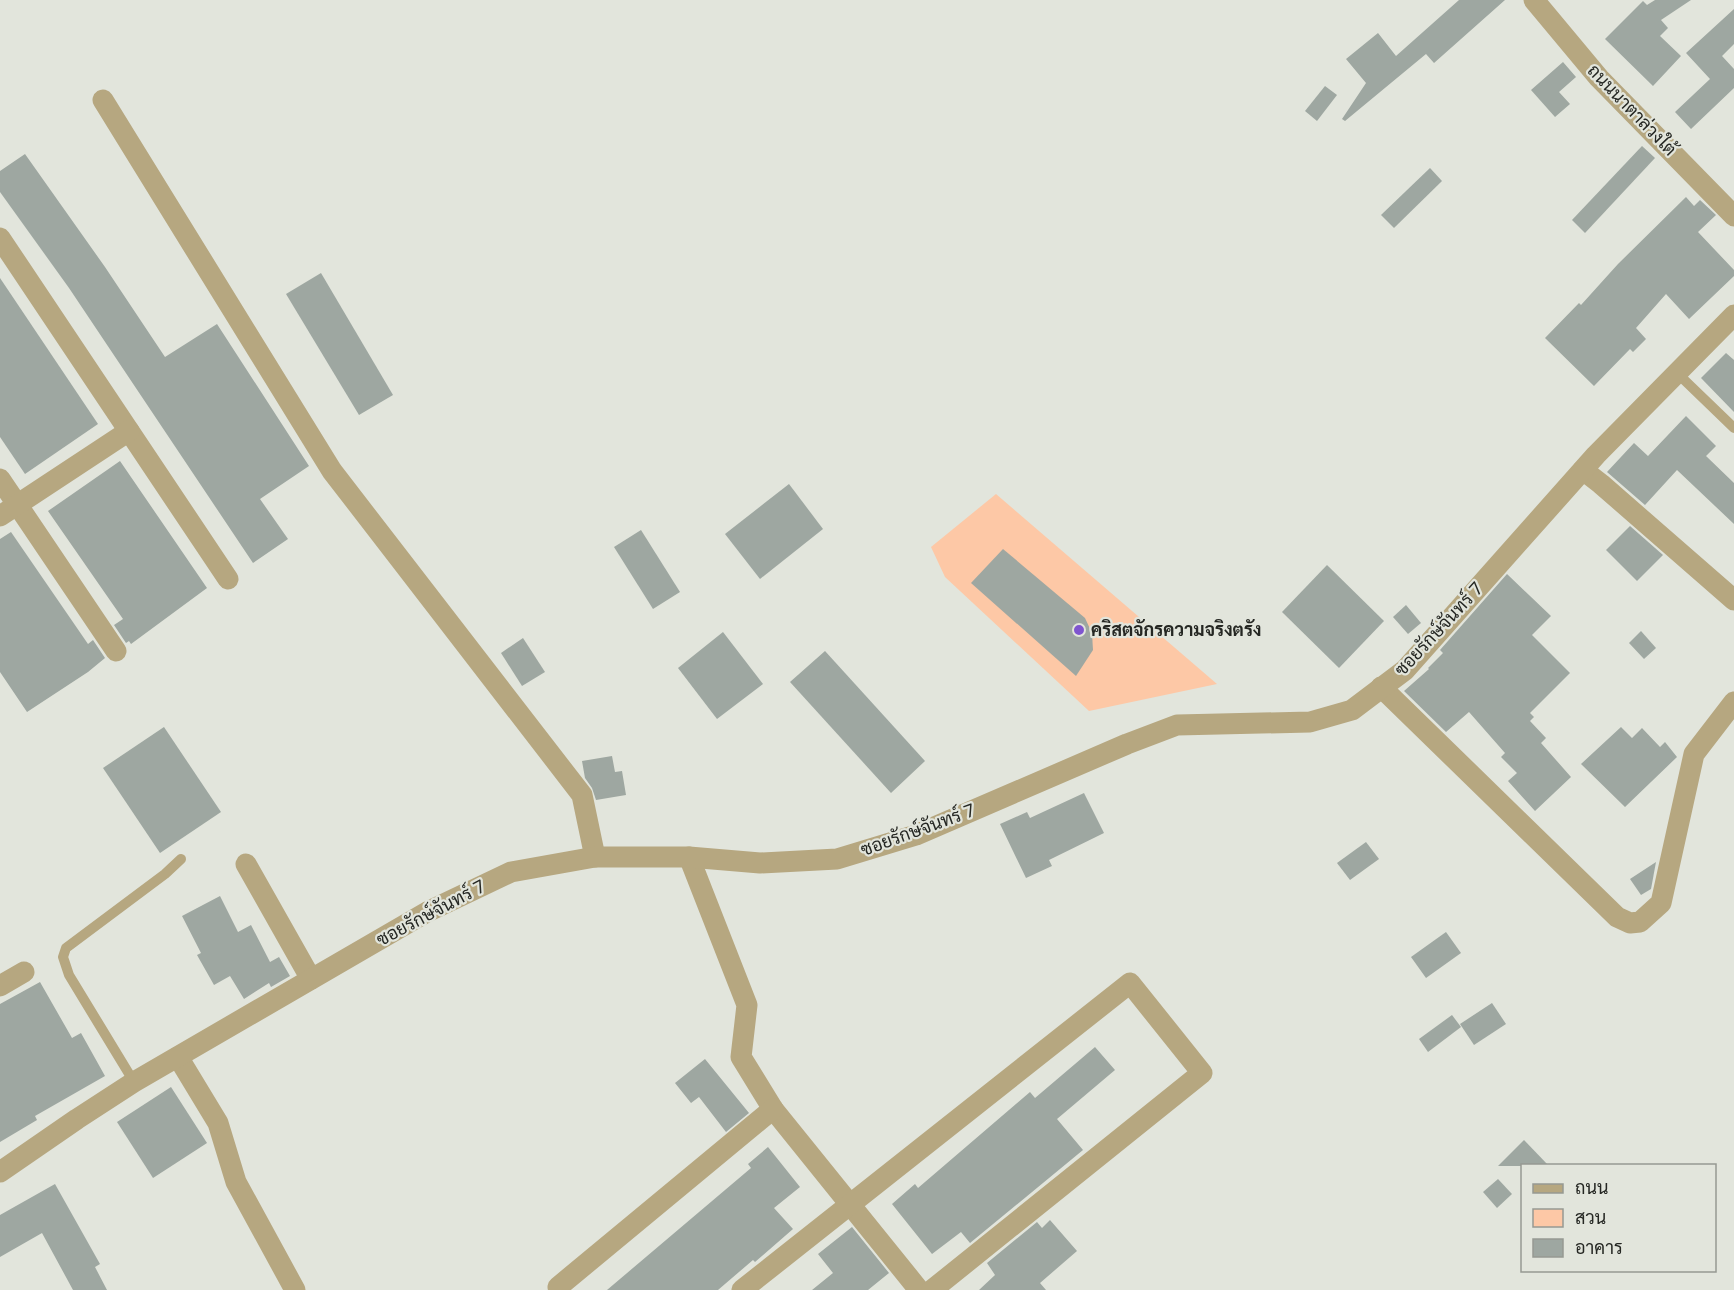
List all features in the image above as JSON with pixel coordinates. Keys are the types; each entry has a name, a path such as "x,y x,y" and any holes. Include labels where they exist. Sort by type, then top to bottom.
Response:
{"street":[{"name":"ถนนนาตาล่วงใต้","path":"1534,0 1599,78 1734,216"},
{"path":"103,100 332,471 582,795 595,857"},
{"path":"0,238 228,579"},
{"name":"ซอยรักษ์จันทร์ 7","path":"0,1172 134,1082 427,912 511,872 595,857 689,856 760,863 837,859 916,835 1127,744 1177,725 1310,722 1352,711 1405,670 1583,470 1734,315"},
{"path":"9,511 129,431"},
{"path":"1583,470 1734,600"},
{"path":"0,479 9,511 116,651"},
{"path":"1381,687 1617,917 1630,923 1640,922 1661,903 1694,754 1734,702"},
{"path":"689,856 747,1005 741,1057 774,1109 919,1290"},
{"path":"246,864 311,979"},
{"path":"0,986 24,972"},
{"path":"742,1290 1130,983 1202,1073 932,1290"},
{"path":"178,1057 218,1123 236,1182 295,1290"},
{"path":"560,1290 558,1287 774,1109"}],"lane":[{"path":"1676,372 1734,428"},
{"path":"134,1082 69,975 63,957 66,948 165,874 181,859"}],"green space":[{"name":"คริสตจักรความจริงตรัง","path":"996,494 1217,684 1089,711 945,577 931,547"}],"building":[{"path":"1459,0 1505,0 1434,63 1426,54 1345,121 1342,119 1366,83 1346,59 1378,33 1396,56"},
{"path":"1655,0 1691,0 1661,20 1668,28 1660,36 1681,56 1653,86 1605,39 1643,1 1647,5"},
{"path":"1734,9 1734,44 1722,56 1734,69 1734,88 1691,129 1675,112 1710,79 1686,53"},
{"path":"1563,62 1576,77 1559,92 1570,104 1555,117 1531,90"},
{"path":"1325,86 1337,95 1317,121 1305,111"},
{"path":"1642,146 1655,158 1585,233 1572,220"},
{"path":"25,154 165,357 217,324 309,466 260,499 288,539 253,563 69,288 0,192 0,171"},
{"path":"1430,168 1442,181 1394,228 1381,215"},
{"path":"1686,197 1694,206 1700,200 1716,215 1698,232 1734,270 1734,276 1689,319 1666,294 1636,328 1646,339 1633,352 1630,349 1594,386 1545,338 1579,303 1581,305 1618,264"},
{"path":"321,273 393,395 359,415 286,294"},
{"path":"0,278 98,424 25,474 0,437"},
{"path":"1726,353 1734,360 1734,412 1701,378"},
{"path":"1686,416 1716,446 1706,456 1734,483 1734,524 1677,470 1645,505 1607,472 1634,443 1648,456"},
{"path":"120,461 207,588 131,644 129,641 126,643 114,625 123,619 48,511"},
{"path":"789,484 823,529 760,579 725,534"},
{"path":"1630,526 1663,555 1637,581 1606,550"},
{"path":"641,530 680,592 653,609 614,547"},
{"path":"11,532 88,644 93,640 105,658 88,672 27,712 0,672 0,539"},
{"path":"1003,549 1085,618 1092,633 1093,650 1076,676 971,583"},
{"path":"1327,565 1384,621 1339,668 1282,612"},
{"path":"1507,574 1551,616 1532,635 1570,673 1530,713 1534,717 1530,721 1546,738 1541,743 1571,777 1535,811 1508,781 1517,773 1501,757 1505,753 1469,712 1446,732 1404,691 1429,669 1443,653 1440,650"},
{"path":"1406,605 1421,623 1408,634 1393,617"},
{"path":"1641,631 1656,648 1644,659 1629,643"},
{"path":"723,632 763,684 717,719 678,668"},
{"path":"523,638 545,672 522,686 501,653"},
{"path":"825,651 925,761 891,793 790,682"},
{"path":"164,727 221,812 160,853 103,768"},
{"path":"1621,727 1632,738 1642,728 1660,747 1665,742 1677,757 1625,807 1581,764"},
{"path":"612,756 615,772 622,771 626,795 596,800 585,778 582,761"},
{"path":"1084,793 1104,833 1049,860 1052,866 1026,878 1000,824 1027,812 1030,818"},
{"path":"1366,842 1379,859 1350,880 1337,863"},
{"path":"1656,862 1651,889 1641,895 1630,879"},
{"path":"220,896 238,932 251,925 270,962 279,957 290,976 271,987 269,983 244,999 230,976 214,985 197,955 201,953 182,916"},
{"path":"1446,932 1461,953 1426,978 1411,957"},
{"path":"40,982 72,1038 81,1033 105,1076 35,1116 37,1120 0,1142 0,1004"},
{"path":"1492,1003 1506,1024 1474,1045 1460,1024"},
{"path":"1452,1015 1461,1027 1428,1052 1419,1039"},
{"path":"1095,1047 1115,1070 1057,1119 1083,1150 970,1243 961,1232 932,1254 892,1204 915,1184 918,1188 1030,1092 1035,1098"},
{"path":"705,1059 749,1113 726,1132 699,1097 691,1103 675,1083"},
{"path":"171,1087 207,1143 153,1178 117,1122"},
{"path":"1524,1140 1547,1164 1521,1164 1521,1166 1498,1166"},
{"path":"768,1147 800,1187 774,1208 793,1229 718,1290 607,1290 751,1168 748,1164"},
{"path":"1498,1179 1512,1194 1497,1208 1483,1192"},
{"path":"55,1184 100,1264 95,1267 107,1290 73,1290 42,1233 0,1257 0,1215"},
{"path":"1050,1220 1077,1251 1040,1283 1046,1290 979,1290 995,1275 987,1263 1037,1222 1042,1228"},
{"path":"852,1227 889,1273 868,1290 812,1290 833,1273 818,1254"}],"place":[{"name":"คริสตจักรความจริงตรัง","path":"1079,630"}]}
